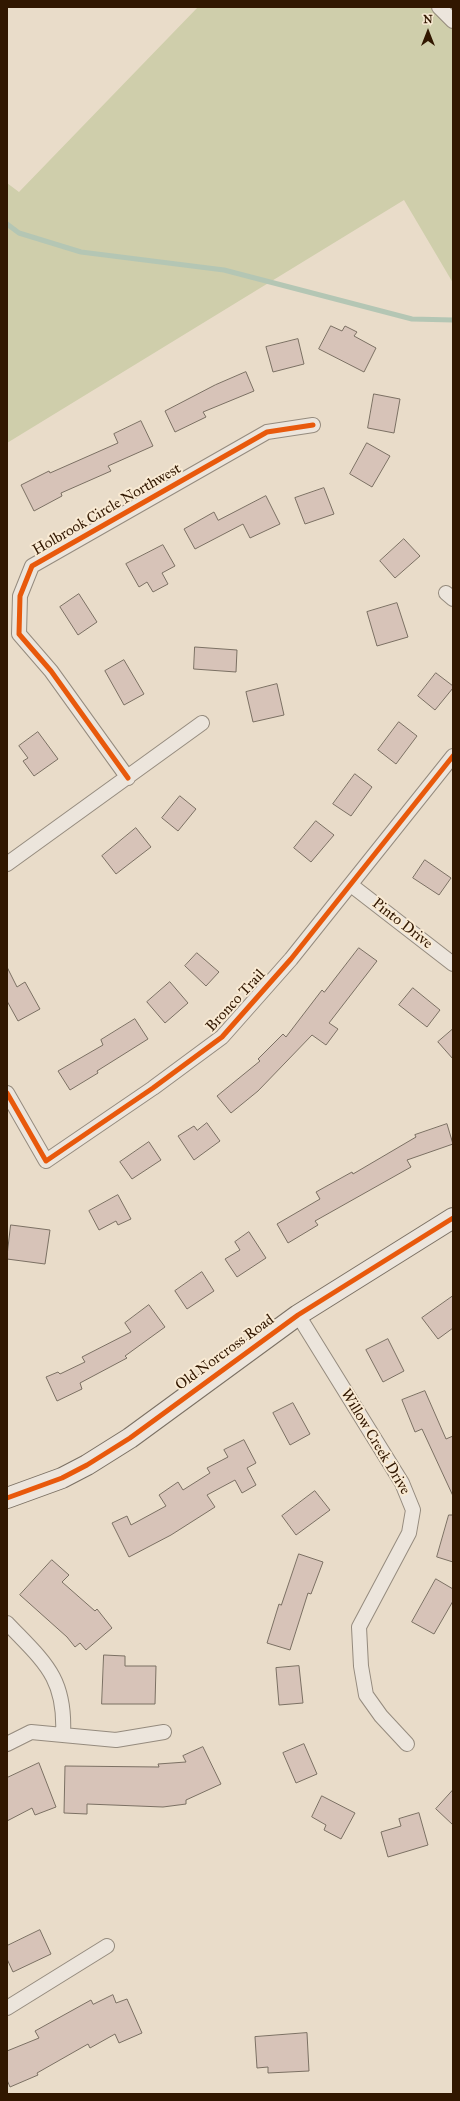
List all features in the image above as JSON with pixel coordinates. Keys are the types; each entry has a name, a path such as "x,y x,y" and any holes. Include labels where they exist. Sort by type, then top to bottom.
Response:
{"street":[{"path":"439,7 453,21"},
{"name":"Holbrook Circle Northwest","path":"128,778 51,671 19,634 20,596 32,566 267,432 313,425"},
{"path":"7,864 128,778 202,723"},
{"name":"Bronco Trail","path":"7,1093 46,1161 153,1088 222,1037 291,960 453,756"},
{"name":"Pinto Drive","path":"351,884 453,964"},
{"name":"Old Norcross Road","path":"7,1498 62,1478 87,1466 130,1438 298,1315 453,1218"},
{"name":"Willow Creek Drive","path":"298,1315 402,1483 413,1510 409,1533 360,1627 361,1666 366,1695 381,1716 407,1744"},
{"path":"7,1623 47,1666 62,1695 64,1713 63,1735"},
{"path":"7,1744 31,1732 116,1740 164,1732"},
{"path":"7,2008 107,1946"}],"green space":[{"path":"198,7 453,7 453,283 404,200 7,443 7,183 19,192"}],"building":[{"path":"331,326 342,331 345,326 357,332 354,336 376,348 364,372 319,349"},
{"path":"298,339 304,364 273,372 266,347"},
{"path":"246,372 254,391 203,412 206,417 175,432 165,411 215,385"},
{"path":"374,394 400,399 394,433 368,428"},
{"path":"141,421 153,446 108,466 111,471 61,493 62,496 34,511 21,485 49,471 50,473 118,443 114,434"},
{"path":"367,443 390,456 372,487 350,474"},
{"path":"324,488 334,514 305,524 295,498"},
{"path":"266,496 280,524 250,538 243,524 195,549 184,529 214,512 218,520"},
{"path":"404,539 420,556 395,578 380,561"},
{"path":"163,545 175,566 162,573 168,584 153,592 147,582 139,587 126,564"},
{"path":"79,594 97,622 78,635 60,607"},
{"path":"397,603 408,637 377,646 367,612"},
{"path":"195,647 237,650 236,672 194,669"},
{"path":"124,660 144,694 124,705 105,671"},
{"path":"436,673 453,686 453,688 435,710 418,696"},
{"path":"277,684 284,715 253,722 246,692"},
{"path":"399,722 417,736 396,764 378,750"},
{"path":"38,732 58,759 34,776 23,761 28,758 19,746"},
{"path":"355,774 372,787 351,816 333,804"},
{"path":"180,796 196,809 178,831 162,818"},
{"path":"316,821 334,835 311,862 294,848"},
{"path":"136,828 151,847 116,874 102,856"},
{"path":"425,860 451,878 439,895 413,878"},
{"path":"359,948 377,961 329,1023 338,1029 326,1045 312,1035 258,1091 231,1113 217,1096 260,1061 258,1059 283,1034 286,1037 322,990 324,992"},
{"path":"197,953 219,972 206,986 185,966"},
{"path":"7,967 17,987 25,982 40,1009 18,1021 7,1001"},
{"path":"170,982 188,1003 165,1023 147,1002"},
{"path":"413,988 440,1010 427,1027 399,1005"},
{"path":"135,1019 148,1039 70,1090 58,1071 103,1045 101,1040"},
{"path":"453,1029 453,1059 438,1042"},
{"path":"207,1123 220,1141 194,1160 178,1136 194,1126 197,1130"},
{"path":"447,1124 453,1144 407,1160 411,1167 315,1221 318,1225 288,1243 277,1224 320,1199 316,1192 352,1172 353,1174 416,1137 415,1135"},
{"path":"149,1142 161,1160 132,1179 120,1162"},
{"path":"118,1195 131,1219 118,1225 116,1221 99,1230 89,1211"},
{"path":"11,1225 50,1230 45,1264 7,1259"},
{"path":"249,1232 266,1258 237,1277 225,1259 240,1250 235,1242"},
{"path":"202,1272 214,1291 187,1309 175,1291"},
{"path":"453,1296 453,1328 438,1339 422,1318"},
{"path":"149,1305 165,1327 125,1356 127,1358 80,1383 82,1389 57,1401 46,1377 58,1372 60,1374 85,1362 82,1357 131,1332 125,1323"},
{"path":"388,1339 404,1371 383,1382 366,1350"},
{"path":"425,1391 446,1439 453,1436 453,1496 422,1429 415,1432 402,1400"},
{"path":"293,1403 310,1434 290,1445 273,1413"},
{"path":"244,1440 256,1463 247,1468 256,1485 242,1493 235,1480 207,1495 215,1507 171,1535 129,1557 112,1523 127,1516 131,1525 166,1506 159,1495 178,1482 183,1490 210,1473 207,1468 228,1457 224,1450"},
{"path":"315,1491 330,1510 296,1535 282,1516"},
{"path":"449,1515 453,1515 453,1562 437,1557"},
{"path":"299,1554 323,1562 311,1594 308,1593 290,1650 267,1643 279,1604 281,1605"},
{"path":"52,1560 69,1575 62,1582 95,1611 97,1609 112,1628 86,1650 80,1643 75,1647 67,1637 20,1595"},
{"path":"436,1579 453,1589 453,1601 434,1634 412,1622"},
{"path":"104,1655 125,1656 125,1666 156,1666 155,1704 102,1704"},
{"path":"299,1666 303,1703 279,1705 276,1668"},
{"path":"304,1744 317,1774 296,1783 283,1753"},
{"path":"203,1747 221,1784 186,1800 186,1804 163,1807 87,1804 87,1814 64,1813 65,1766 159,1767 158,1764 186,1762 183,1756"},
{"path":"39,1763 56,1807 35,1815 32,1808 7,1821 7,1778"},
{"path":"453,1790 453,1825 436,1809"},
{"path":"322,1796 355,1813 341,1839 324,1830 326,1825 312,1817"},
{"path":"419,1813 428,1845 388,1857 381,1832 401,1826 399,1819"},
{"path":"40,1930 51,1954 13,1972 7,1959 7,1946"},
{"path":"113,1995 116,2003 127,1999 142,2033 119,2043 115,2034 90,2048 88,2044 37,2073 38,2075 10,2087 7,2080 7,2051 39,2038 35,2031 91,2000 93,2004"},
{"path":"307,2033 309,2071 268,2073 268,2067 257,2068 255,2037"}],"waterway":[{"path":"7,224 19,233 81,252 224,270 412,319 453,320"}],"cycle path":[{"path":"128,778 51,671 19,634 20,596 32,566 267,432 313,425"},
{"path":"7,1093 46,1161 153,1088 222,1037 291,959 453,756"},
{"path":"7,1498 62,1478 87,1465 130,1438 298,1315 453,1218"}]}
